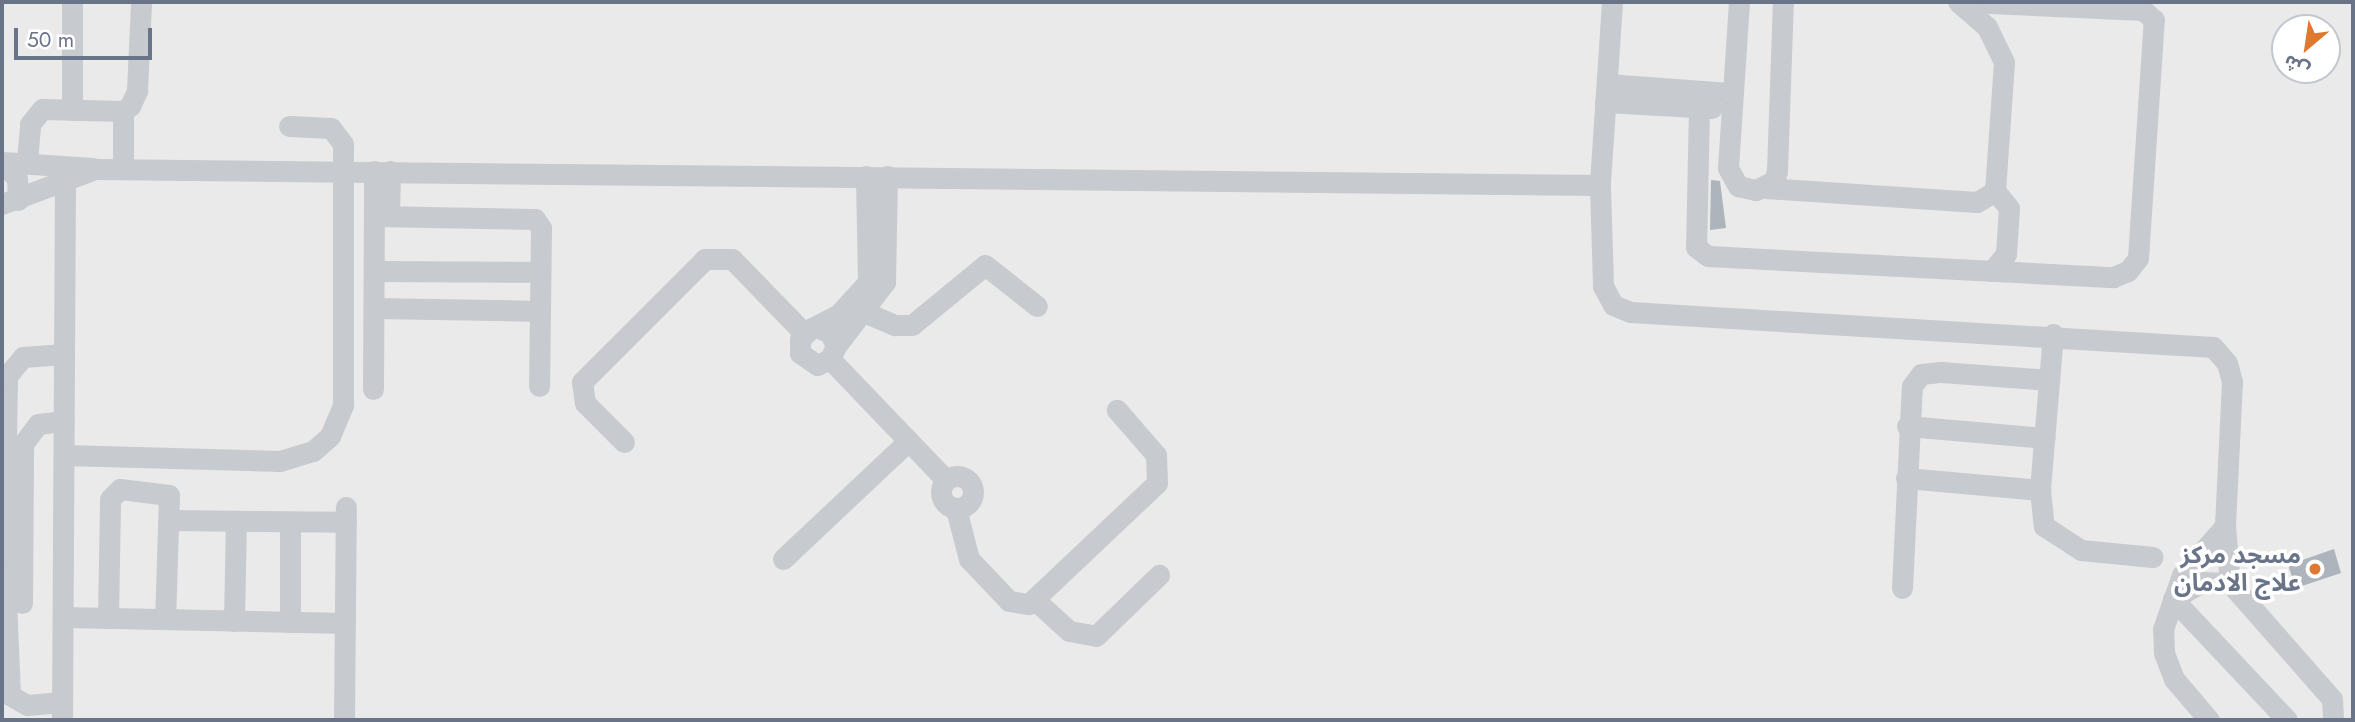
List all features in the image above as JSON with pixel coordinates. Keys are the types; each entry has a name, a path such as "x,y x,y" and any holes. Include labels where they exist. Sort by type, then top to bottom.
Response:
{"street":[{"path":"72,2 72,110"},
{"path":"123,169 123,111 137,91 141,2"},
{"path":"1612,2 1600,185 1603,286 1613,305 1630,312 2053,334 2213,347 2227,363 2232,382 2225,526 2230,583 2332,699 2333,720"},
{"path":"1740,2 1730,101 1732,179 1746,189 1977,202 1995,191"},
{"path":"1765,188 1777,170 1783,2"},
{"path":"1958,2 1987,27 2004,62 1995,191 2009,208 2006,254 1992,271"},
{"path":"1699,107 1696,247 1708,256 2113,278 2138,258 2154,20 2143,10 1969,2"},
{"path":"1606,93 1730,101"},
{"path":"1606,93 1699,107 1730,101"},
{"path":"27,161 34,113 72,110 123,111"},
{"path":"64,455 280,461 303,457 322,445 343,405 344,144 337,132 289,126"},
{"path":"2,162 27,161 95,169 1600,185"},
{"path":"2,162 16,178 10,202"},
{"path":"10,202 95,169"},
{"path":"373,389 374,271 382,216 382,171"},
{"path":"876,176 886,275 879,296 833,353 817,365 804,359 798,346 811,330 846,308 868,282 876,176"},
{"path":"64,348 23,357 7,376 4,552 10,695 27,705 62,711 65,180"},
{"path":"382,216 530,217 541,228 539,386"},
{"path":"624,442 585,403 582,382 705,259 732,259 811,330 830,333 833,353 908,441 946,480 958,475 973,486 968,505 956,509 965,550 976,566 1015,604 1035,600 1157,482 1156,455 1117,410"},
{"path":"864,312 895,325 912,325 985,265 1037,306"},
{"path":"374,271 540,272"},
{"path":"374,308 540,311"},
{"path":"2053,334 2040,490 2044,527 2056,538 2081,550 2153,557"},
{"path":"2,363 18,348 64,348"},
{"path":"1902,588 1908,400 1921,374 2049,380"},
{"path":"22,603 23,444 38,424 64,421"},
{"path":"1908,426 2044,438"},
{"path":"783,559 908,441"},
{"path":"1906,478 2040,490"},
{"path":"108,618 110,493 120,489 166,491 169,520 165,619"},
{"path":"169,520 290,522 346,515 344,720"},
{"path":"234,621 236,521"},
{"path":"289,622 290,522"},
{"path":"2208,720 2174,679 2164,653 2163,629 2182,575 2225,526"},
{"path":"1035,600 1069,631 1096,636 1159,575"},
{"path":"2173,599 2202,583 2230,583"},
{"path":"2173,599 2287,720"},
{"path":"62,617 345,623"}],"shaded area":[{"path":"2,2 2353,2 2353,720 2,720"}],"building":[{"path":"1711,180 1720,181 1726,228 1710,230"},
{"name":"مسجد مركز علاج الادمان","path":"2334,549 2341,573 2296,588 2288,565"}],"place":[{"name":"مسجد مركز علاج الادمان","path":"2315,569"}]}
